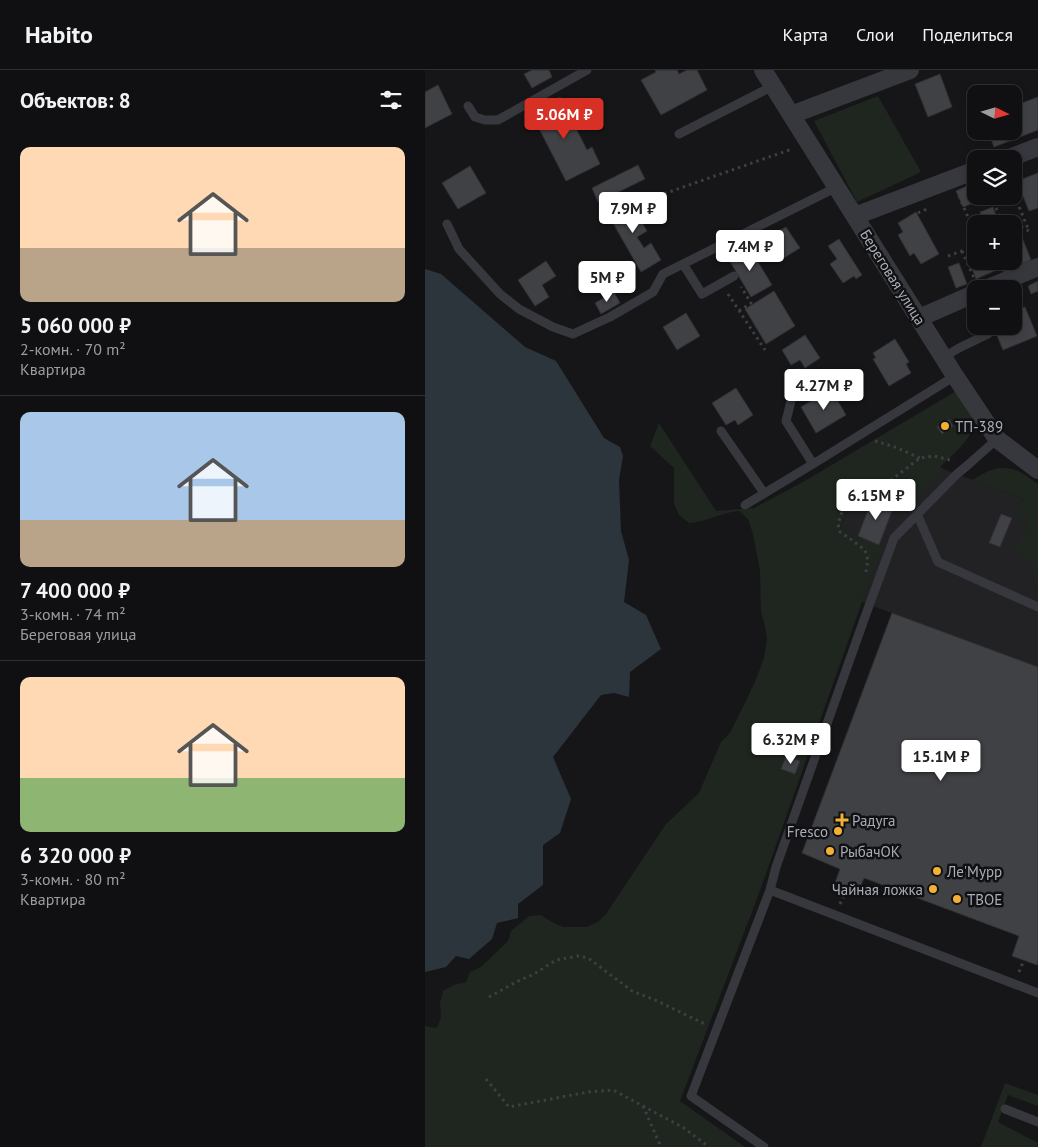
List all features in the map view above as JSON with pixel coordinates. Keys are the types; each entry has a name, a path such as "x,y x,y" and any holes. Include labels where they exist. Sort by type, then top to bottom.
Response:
{"street":[{"name":"Береговая улица","path":"763,70 955,376 997,439 1038,470"},
{"path":"791,115 910,70"},
{"path":"1022,153 1038,147"},
{"path":"855,216 967,173"},
{"path":"1001,280 1038,267"},
{"path":"919,318 967,294"}],"lane":[{"path":"468,106 475,117 485,120 498,120 587,70"},
{"path":"679,134 773,86"},
{"path":"447,224 459,249 499,294 519,309 553,327 573,334 610,317 653,292 663,274 837,188"},
{"path":"683,264 702,294 733,276"},
{"path":"944,357 986,335"},
{"path":"798,373 785,421 813,464"},
{"path":"745,505 955,376"},
{"path":"721,431 764,493"},
{"path":"764,1147 691,1096 770,890 776,867 865,614 894,538 957,474 997,439"},
{"path":"917,514 938,562 1038,607"},
{"path":"770,890 1038,993"},
{"path":"1005,1109 1038,1122"}],"path":[{"path":"652,198 809,143"},
{"path":"948,256 973,246 973,229 959,196"},
{"path":"995,205 1000,216 1029,230 1019,205"},
{"path":"962,251 975,280"},
{"path":"733,276 751,303 739,311"},
{"path":"721,283 765,350"},
{"path":"857,437 895,447 920,458"},
{"path":"863,580 869,560 865,550 840,532 838,528 849,490 853,486 879,488 920,458 934,456 969,464"},
{"path":"489,997 534,974 556,960 578,956 588,958 632,991 716,1029"},
{"path":"486,1080 509,1107 588,1092 613,1090 684,1128 709,1147"},
{"path":"643,1106 661,1147"}],"shaded area":[{"path":"878,96 921,172 857,202 814,121"},
{"path":"425,269 441,274 525,347 556,361 604,438 620,447 623,456 619,480 621,531 629,560 624,602 646,615 661,649 630,672 629,697 614,693 601,695 553,757 571,799 560,833 543,845 543,885 518,904 518,918 497,923 492,939 469,959 456,956 446,967 425,972"},
{"path":"958,390 971,411 973,427 965,442 940,467 944,469 906,510 855,490 840,529 883,546 758,896 680,1101 745,1147 425,1147 425,1026 437,1028 441,1017 440,1003 443,991 454,985 466,982 470,972 481,967 508,941 511,931 529,916 541,915 563,927 587,927 598,922 606,914 666,824 699,793 721,742 730,733 755,682 764,658 767,638 761,612 760,571 748,519 739,511 689,523 679,515 674,504 674,468 650,446 659,423 716,511 754,508 803,482"},
{"path":"940,468 1024,499 1029,526 1034,584 1038,585 1038,667 862,602 882,546 840,530 855,490"},
{"path":"999,468 1016,470 1038,484 1038,585 1034,584 1031,562 1014,550 1029,526 1017,516 1024,499 972,480 988,471"},
{"path":"1005,1083 1038,1095 1038,1106 1008,1095 998,1122 1038,1143 1038,1147 981,1147"}],"building":[{"path":"532,70 549,70 552,77 532,88 524,74"},
{"path":"655,70 677,70 679,74 687,70 697,70 707,90 661,115 641,80 656,72"},
{"path":"940,74 952,107 928,117 915,84"},
{"path":"438,85 452,114 425,128 425,92"},
{"path":"560,97 587,150 592,147 600,164 566,181 531,113"},
{"path":"1038,97 1038,130 1023,136 1023,103"},
{"path":"991,140 1012,140 994,147"},
{"path":"638,165 645,179 598,202 592,188"},
{"path":"470,166 486,193 458,209 442,183"},
{"path":"1038,173 1038,208 1029,211 1022,194 1022,179"},
{"path":"967,186 968,205 963,207 956,191"},
{"path":"628,198 647,231 637,237 644,248 651,243 661,260 641,272 606,211"},
{"path":"993,207 996,215 981,215 980,212"},
{"path":"916,212 939,254 921,264 914,253 910,256 898,235 903,232 898,223"},
{"path":"786,227 800,248 782,259 777,252 771,256 761,240"},
{"path":"1022,237 1031,260 1022,264"},
{"path":"839,239 862,275 856,279 854,276 843,283 830,264 837,259 828,246"},
{"path":"749,247 772,285 751,297 728,258"},
{"path":"546,261 556,276 542,285 549,297 535,306 518,280"},
{"path":"959,263 967,284 956,288 948,267"},
{"path":"972,270 997,270 976,279"},
{"path":"1038,281 1038,291 1031,294 1028,286"},
{"path":"774,291 795,326 766,344 745,309"},
{"path":"614,292 620,303 601,314 595,303"},
{"path":"1025,307 1037,336 1003,350 997,335 1022,335 1022,308"},
{"path":"686,313 700,336 677,350 663,327"},
{"path":"805,335 820,358 805,368 800,360 791,365 782,350"},
{"path":"895,339 909,362 906,364 911,373 889,386 873,359 876,358 873,353"},
{"path":"736,388 753,415 738,425 735,420 726,425 712,403"},
{"path":"831,389 846,415 816,433 801,407"},
{"name":"ТП-389","path":"949,419 953,426 942,434 937,427"},
{"path":"873,497 889,503 886,509 892,511 879,545 858,536"},
{"path":"1001,514 1012,518 1000,547 989,543"},
{"path":"892,613 1038,667 1037,965 1012,956 1019,936 864,878 857,895 834,886 840,869 802,853"},
{"path":"786,756 800,761 795,774 781,769"}],"place":[{"name":"ТП-389","path":"945,426"},
{"name":"Радуга","path":"842,820"},
{"name":"Fresco","path":"838,831"},
{"name":"РыбачОК","path":"830,851"},
{"name":"Ле'Мурр","path":"937,871"},
{"name":"Чайная ложка","path":"933,889"},
{"name":"ТВОЕ","path":"957,899"}]}
